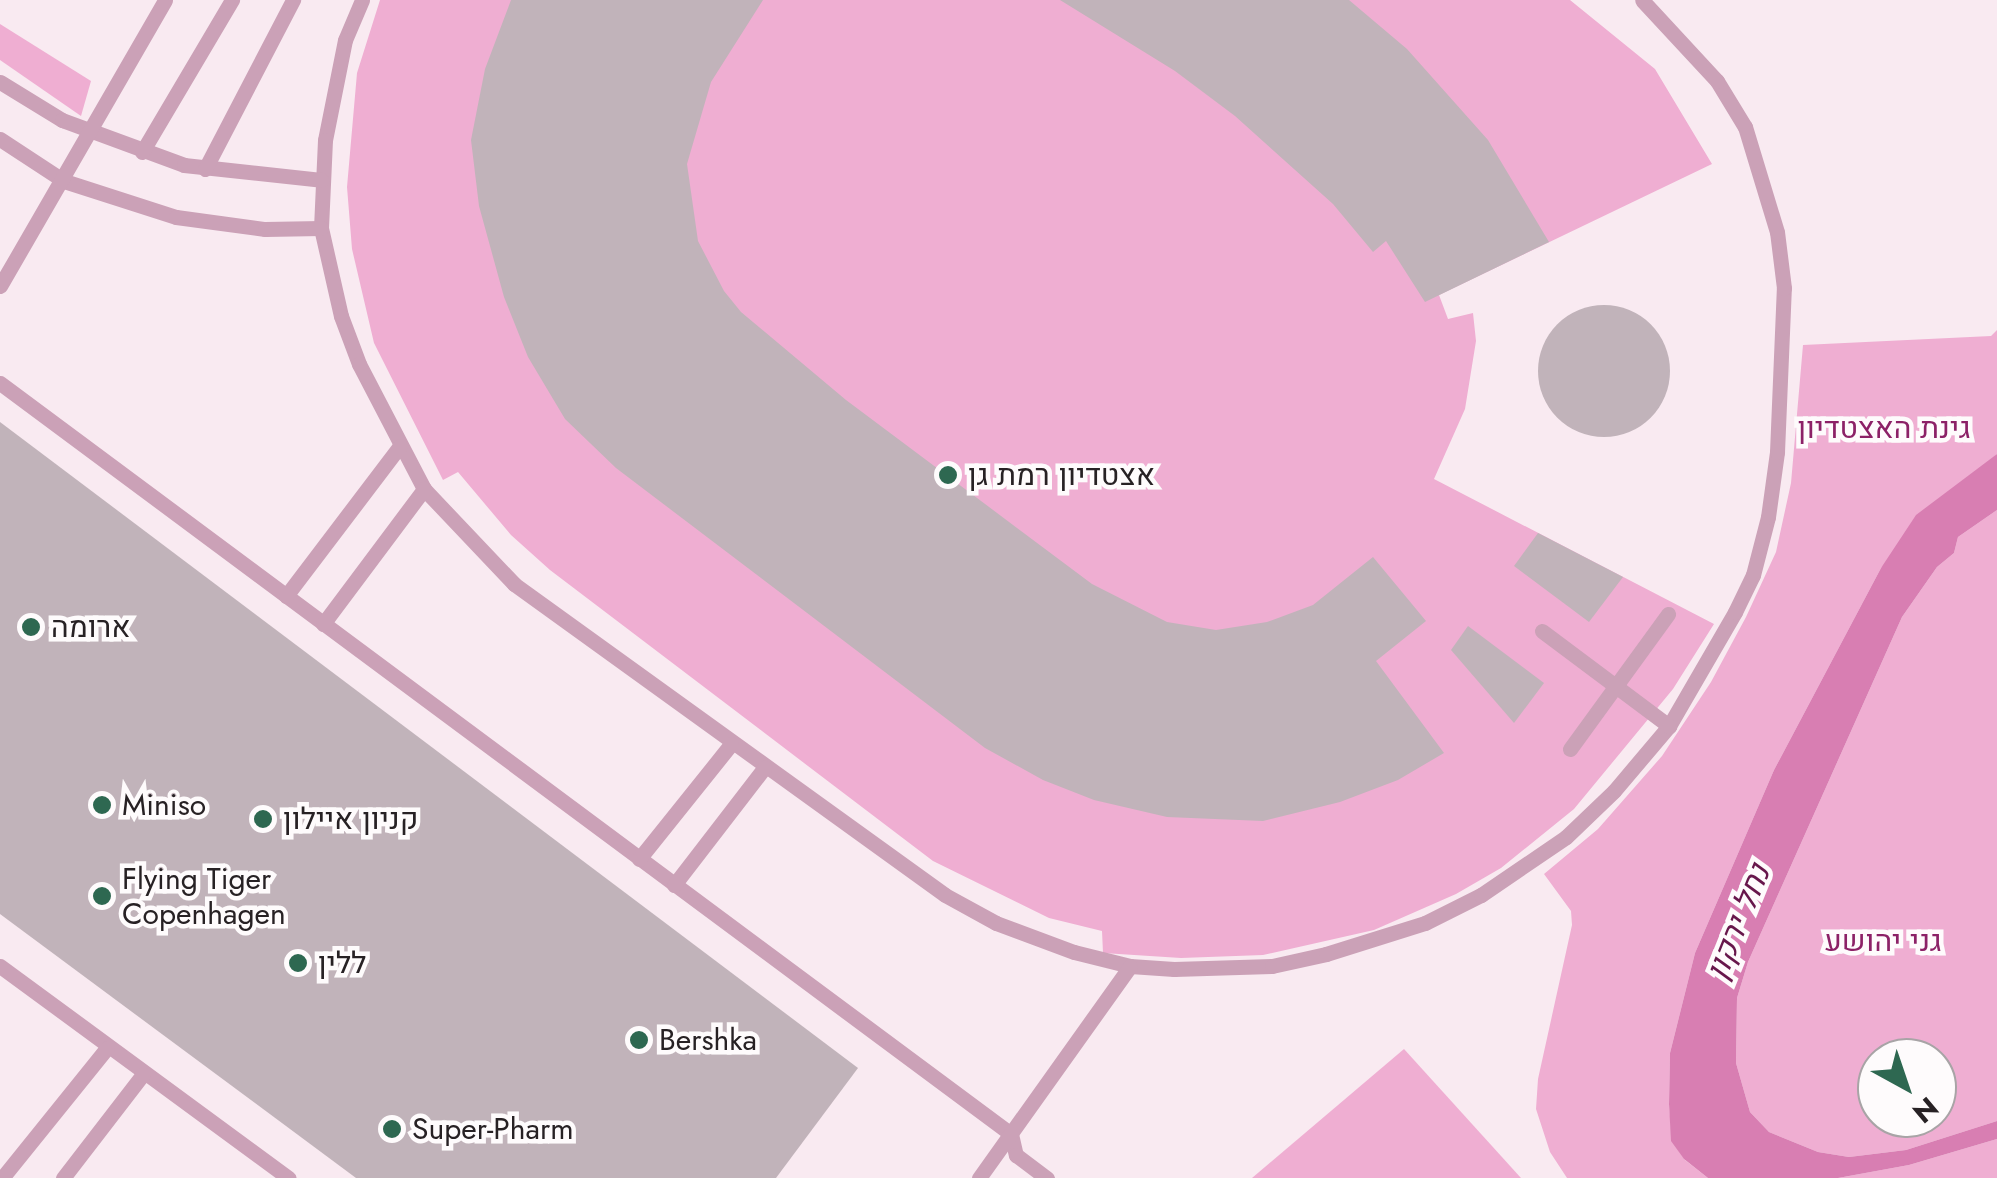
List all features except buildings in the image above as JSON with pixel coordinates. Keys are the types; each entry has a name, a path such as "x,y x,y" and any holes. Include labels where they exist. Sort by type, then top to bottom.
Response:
{"lane":[{"path":"0,286 165,0"},
{"path":"142,152 232,0"},
{"path":"205,169 293,0"},
{"path":"362,0 338,69 321,180 321,228 341,316 359,364 424,490 514,584 764,768 953,900 1059,946 1130,966 1272,966 1378,941 1424,924 1481,895 1566,837 1614,792 1669,726 1735,612 1753,575 1768,518 1784,368 1784,288 1778,232 1744,128 1717,82 1642,0"},
{"path":"0,82 90,132 142,152 205,169 321,180"},
{"path":"0,139 64,181 217,225 321,228"},
{"path":"0,384 1011,1134 1016,1156 1047,1178"},
{"path":"286,596 400,446"},
{"path":"323,624 424,490"},
{"path":"1570,748 1668,614"},
{"path":"1542,632 1669,726"},
{"path":"640,858 731,744"},
{"path":"674,884 764,768"},
{"path":"0,966 107,1048 290,1178"},
{"path":"979,1178 1130,966"},
{"path":"2,1178 107,1048"},
{"path":"63,1178 143,1074"}],"green space":[{"name":"אצטדיון רמת גן","path":"380,0 1570,0 1655,69 1712,164 1439,295 1448,319 1473,313 1476,341 1465,409 1434,479 1714,624 1673,689 1574,809 1501,868 1456,894 1374,930 1263,955 1181,958 1103,953 1102,931 1049,918 933,861 550,570 511,535 458,472 443,480 374,343 352,249 347,187 357,73"},
{"path":"0,24 91,81 81,116 0,60"},
{"name":"גינת האצטדיון","path":"1997,330 1997,454 1881,568 1774,770 1695,953 1670,1053 1669,1104 1672,1141 1685,1160 1708,1178 1567,1178 1550,1152 1536,1109 1538,1079 1572,925 1571,911 1544,874 1598,829 1662,756 1711,682 1746,617 1776,552 1791,483 1803,345 1991,336"},
{"name":"גני יהושע","path":"1997,510 1997,1121 1957,1134 1957,1038 1857,1038 1857,1138 1944,1138 1906,1150 1849,1157 1818,1152 1769,1132 1750,1112 1736,1063 1737,998 1748,962 1902,617 1937,567 1954,553 1958,537"},
{"path":"1404,1049 1521,1178 1252,1178"},
{"path":"1997,1139 1997,1178 1838,1178 1909,1165"}],"water":[{"name":"נחל ירקון","path":"1997,454 1997,510 1958,537 1954,553 1937,567 1902,617 1748,962 1737,998 1736,1063 1750,1112 1769,1132 1818,1152 1849,1157 1906,1150 1944,1138 1957,1138 1957,1134 1997,1121 1997,1139 1909,1165 1838,1178 1708,1178 1684,1159 1671,1141 1670,1053 1695,953 1774,770 1881,568 1916,515"}],"place":[{"name":"אצטדיון רמת גן","path":"948,475"},
{"name":"ארומה","path":"31,627"},
{"name":"Miniso","path":"102,805"},
{"name":"קניון איילון","path":"263,819"},
{"name":"Flying Tiger Copenhagen","path":"102,896"},
{"name":"ללין","path":"298,963"},
{"name":"Bershka","path":"639,1040"},
{"name":"Super-Pharm","path":"392,1129"}]}
